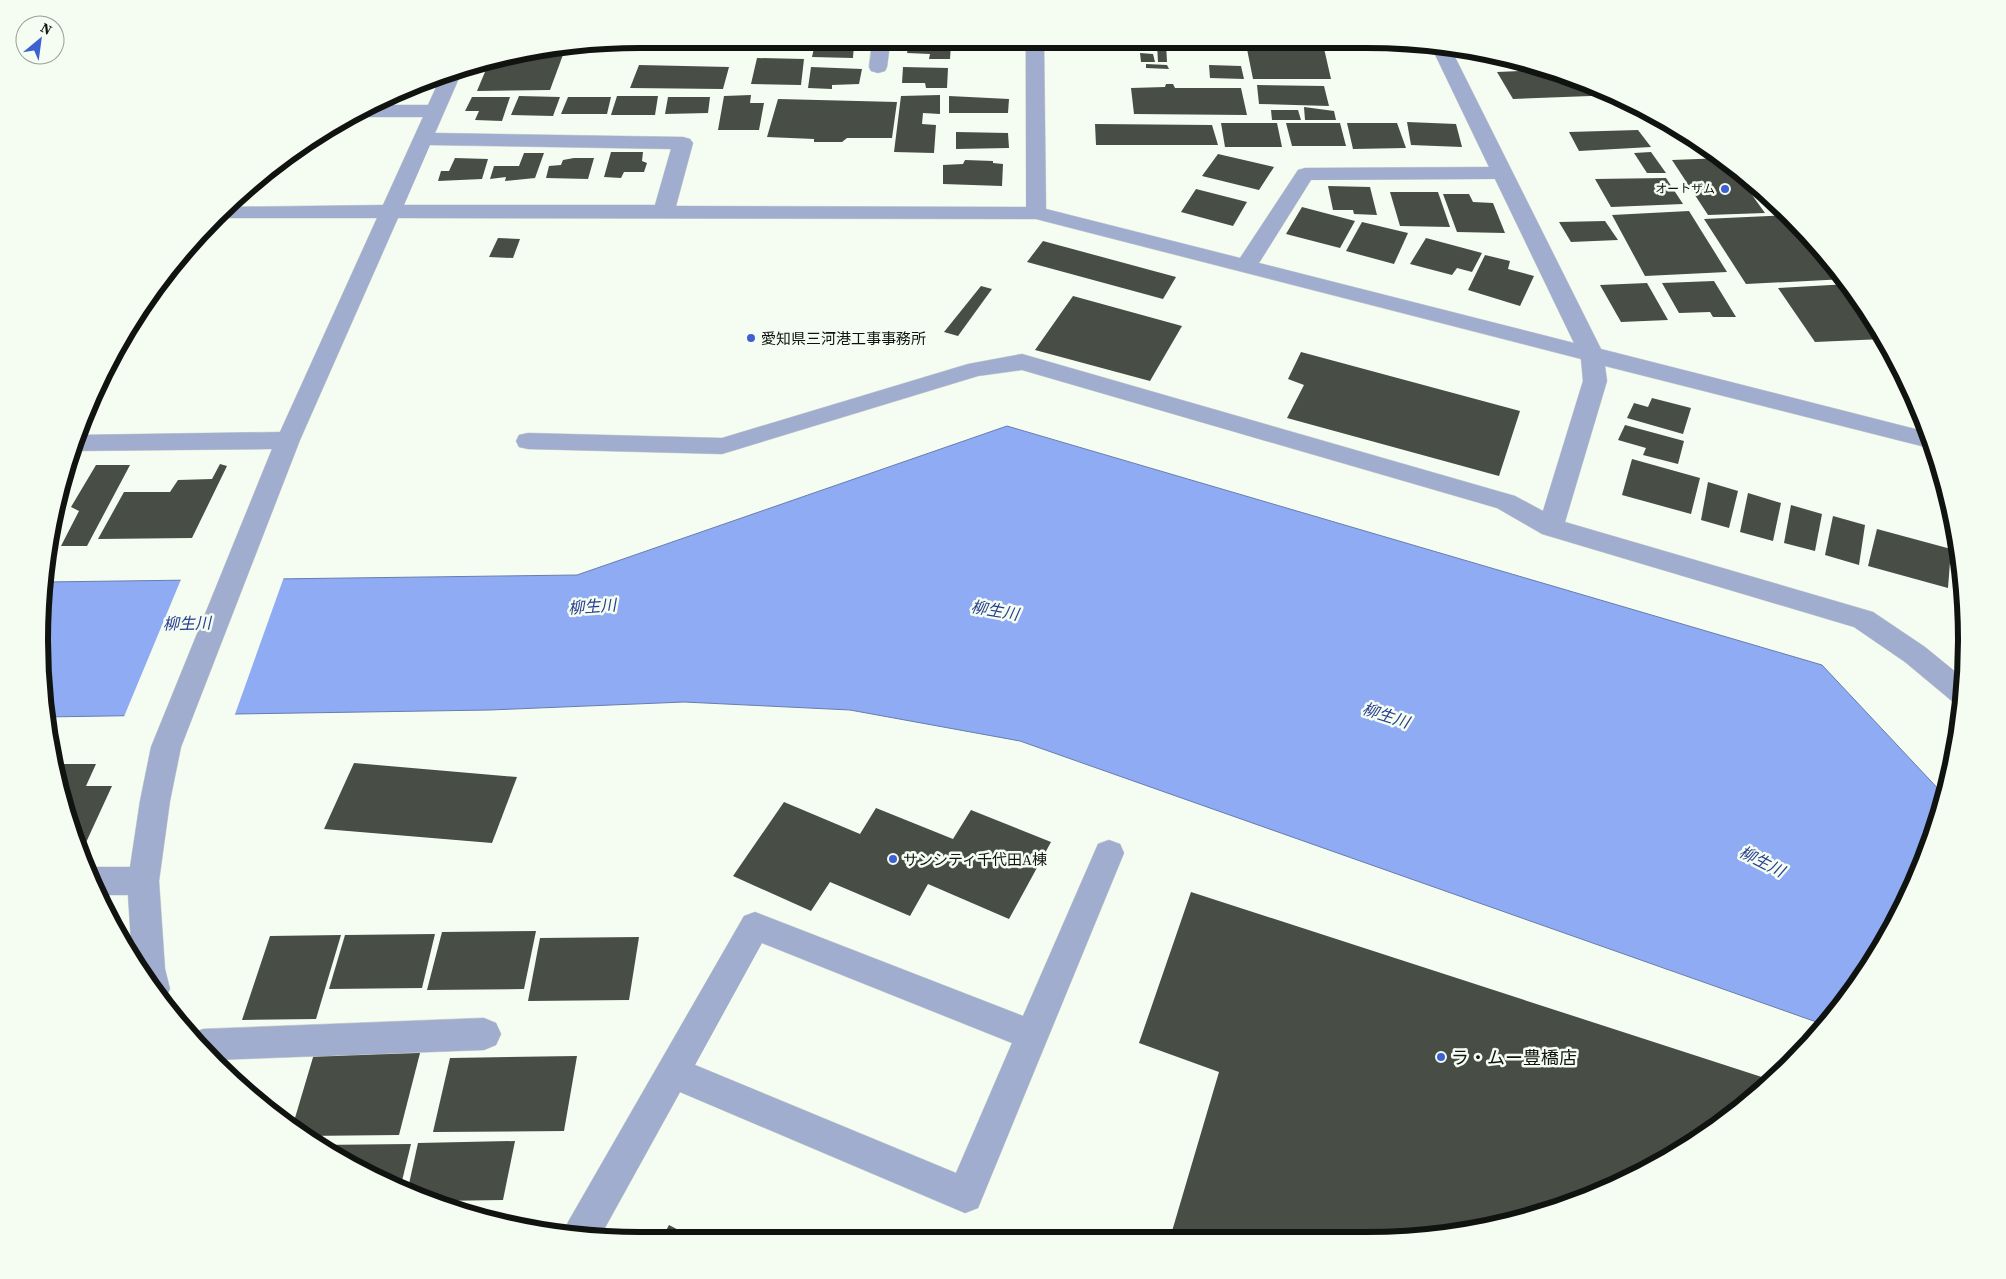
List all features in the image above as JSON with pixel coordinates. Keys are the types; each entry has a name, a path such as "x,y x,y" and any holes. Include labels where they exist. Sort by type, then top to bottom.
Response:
{"street":[{"path":"878,67 880,48"},
{"path":"1035,48 1036,213"},
{"path":"1442,53 1592,355 1595,381 1551,526"},
{"path":"150,972 143,880 155,801 166,747 288,440 450,79"},
{"path":"374,111 436,111"},
{"path":"423,140 683,143 664,212"},
{"path":"1246,266 1305,174 1502,173"},
{"path":"229,213 392,211 1036,213 1923,439"},
{"path":"528,441 722,446 976,369 1022,362 1506,502 1551,526 1863,619 1906,647 1938,671 1956,688"},
{"path":"81,443 288,440"},
{"path":"673,1072 965,1196 1109,853"},
{"path":"100,881 143,880"},
{"path":"585,1228 755,926 1033,1036"},
{"path":"208,1045 484,1034"}],"water":[{"name":"柳生川","path":"1007,426 1822,665 1939,789 1927,830 1913,866 1879,936 1859,968 1818,1023 1020,741 850,710 684,702 490,710 53,717 48,640 51,582 577,575"}],"pier":[{"path":"182,577 284,577 234,717 123,719"}],"building":[{"path":"648,48 688,48 688,50"},
{"path":"814,48 854,48 853,58 812,57"},
{"path":"908,48 951,48 950,59 929,59 930,54 907,53"},
{"path":"1157,48 1166,48 1167,62 1158,62"},
{"path":"1247,48 1324,48 1331,79 1253,79"},
{"path":"564,53 550,90 477,91 487,68 524,59"},
{"path":"1140,53 1153,54 1155,62 1141,62"},
{"path":"757,58 804,59 801,85 751,84"},
{"path":"1146,64 1167,65 1169,69 1146,68"},
{"path":"639,65 729,67 723,89 630,88"},
{"path":"1209,65 1241,66 1244,79 1210,78"},
{"path":"811,67 862,69 859,84 832,85 832,89 808,88"},
{"path":"903,67 948,68 947,88 926,88 925,83 902,83"},
{"path":"1529,71 1557,79 1599,96 1513,99 1497,72"},
{"path":"1166,84 1173,84 1175,88 1241,88 1247,115 1134,114 1131,88 1165,87"},
{"path":"1257,85 1324,86 1329,106 1259,104"},
{"path":"751,95 750,103 764,103 759,130 718,130 724,96"},
{"path":"940,95 940,114 923,113 922,124 936,125 934,153 894,152 901,96"},
{"path":"519,96 560,97 553,116 511,115"},
{"path":"617,96 658,96 655,115 611,115"},
{"path":"949,96 1009,99 1008,113 949,113"},
{"path":"472,97 510,97 502,121 475,120 479,111 465,111"},
{"path":"568,97 611,97 607,114 561,114"},
{"path":"668,97 710,97 708,113 665,114"},
{"path":"778,99 897,102 892,138 847,138 842,142 814,142 814,139 767,137"},
{"path":"1304,107 1334,111 1336,120 1305,120"},
{"path":"1271,110 1298,110 1301,120 1272,120"},
{"path":"1407,122 1456,124 1462,147 1411,145"},
{"path":"1221,123 1277,123 1282,147 1225,147"},
{"path":"1286,123 1340,123 1346,146 1292,146"},
{"path":"1347,123 1397,123 1406,148 1353,149"},
{"path":"1095,124 1212,125 1218,145 1096,145"},
{"path":"1638,130 1651,147 1579,151 1569,132"},
{"path":"956,132 1008,133 1009,148 956,149"},
{"path":"611,152 643,152 642,161 647,163 644,172 624,172 621,178 604,177"},
{"path":"1651,152 1666,173 1647,173 1634,153"},
{"path":"524,153 544,153 535,178 505,181 506,177 490,179 494,166 519,166"},
{"path":"1218,154 1274,167 1259,190 1202,176"},
{"path":"455,158 488,159 482,179 438,181 441,171 449,171"},
{"path":"594,158 588,179 546,178 549,166 561,165 563,160"},
{"path":"1711,158 1743,183 1765,213 1708,215 1672,160"},
{"path":"965,160 993,161 993,163 1003,164 1002,186 943,184 943,165 963,164"},
{"path":"1666,178 1683,204 1611,207 1595,179"},
{"path":"1328,186 1370,187 1377,215 1354,214 1353,210 1333,210"},
{"path":"1196,189 1247,202 1233,226 1181,212"},
{"path":"1390,192 1438,192 1450,227 1400,226"},
{"path":"1443,194 1469,194 1473,202 1493,203 1505,233 1457,232"},
{"path":"1302,207 1355,221 1340,248 1286,234"},
{"path":"1689,211 1727,272 1645,276 1612,215"},
{"path":"1779,215 1812,249 1836,279 1746,284 1704,219"},
{"path":"1605,221 1618,240 1571,242 1559,222"},
{"path":"1362,222 1408,233 1394,264 1346,251"},
{"path":"498,238 520,239 513,258 489,257"},
{"path":"1426,238 1482,253 1472,272 1457,268 1452,275 1410,264"},
{"path":"1043,241 1176,277 1163,299 1027,262"},
{"path":"1485,255 1510,261 1508,269 1534,276 1520,306 1468,290"},
{"path":"1714,281 1736,317 1713,317 1710,312 1679,313 1662,283"},
{"path":"1647,283 1668,320 1621,322 1600,285"},
{"path":"1840,285 1876,339 1815,342 1778,288"},
{"path":"981,286 992,289 958,336 944,332"},
{"path":"1073,296 1182,326 1150,381 1035,350"},
{"path":"1301,352 1520,411 1499,476 1287,418 1304,385 1288,379"},
{"path":"1652,398 1691,408 1683,434 1627,418 1634,403 1648,407"},
{"path":"1625,425 1684,441 1678,464 1643,455 1646,448 1618,440"},
{"path":"1632,459 1700,478 1691,514 1622,495"},
{"path":"220,464 227,466 192,538 98,539 124,492 170,492 178,480 212,479"},
{"path":"96,465 130,465 87,546 61,546 79,511 71,507"},
{"path":"1708,482 1738,491 1729,528 1701,520"},
{"path":"1748,493 1781,503 1773,541 1740,532"},
{"path":"1791,505 1822,514 1815,551 1784,543"},
{"path":"1833,516 1865,525 1859,565 1825,555"},
{"path":"1877,529 1951,549 1948,588 1868,566"},
{"path":"354,763 517,777 492,843 324,829"},
{"path":"61,764 96,764 86,786 112,786 85,845 68,793"},
{"name":"サンシティ千代田A棟","path":"784,802 860,834 876,808 953,839 971,810 1051,842 1009,919 928,884 910,916 830,882 811,911 733,876"},
{"name":"ラ・ムー豊橋店","path":"1191,892 1764,1078 1727,1109 1695,1132 1662,1152 1593,1186 1557,1200 1520,1211 1482,1220 1405,1230 1366,1232 1172,1232 1219,1072 1139,1043"},
{"path":"536,931 524,989 427,990 442,932"},
{"path":"435,934 422,988 329,989 345,935"},
{"path":"341,935 316,1019 242,1020 270,936"},
{"path":"639,937 629,1000 528,1001 540,938"},
{"path":"420,1053 399,1135 317,1136 294,1120 314,1054"},
{"path":"577,1056 564,1131 433,1132 450,1058"},
{"path":"515,1141 503,1200 452,1201 409,1184 418,1143"},
{"path":"411,1144 402,1181 332,1145"},
{"path":"669,1225 682,1232 665,1232"}],"place":[{"name":"オートザム","path":"1725,189"},
{"name":"愛知県三河港工事事務所","path":"751,338"},
{"name":"サンシティ千代田A棟","path":"893,859"},
{"name":"ラ・ムー豊橋店","path":"1441,1057"}]}
